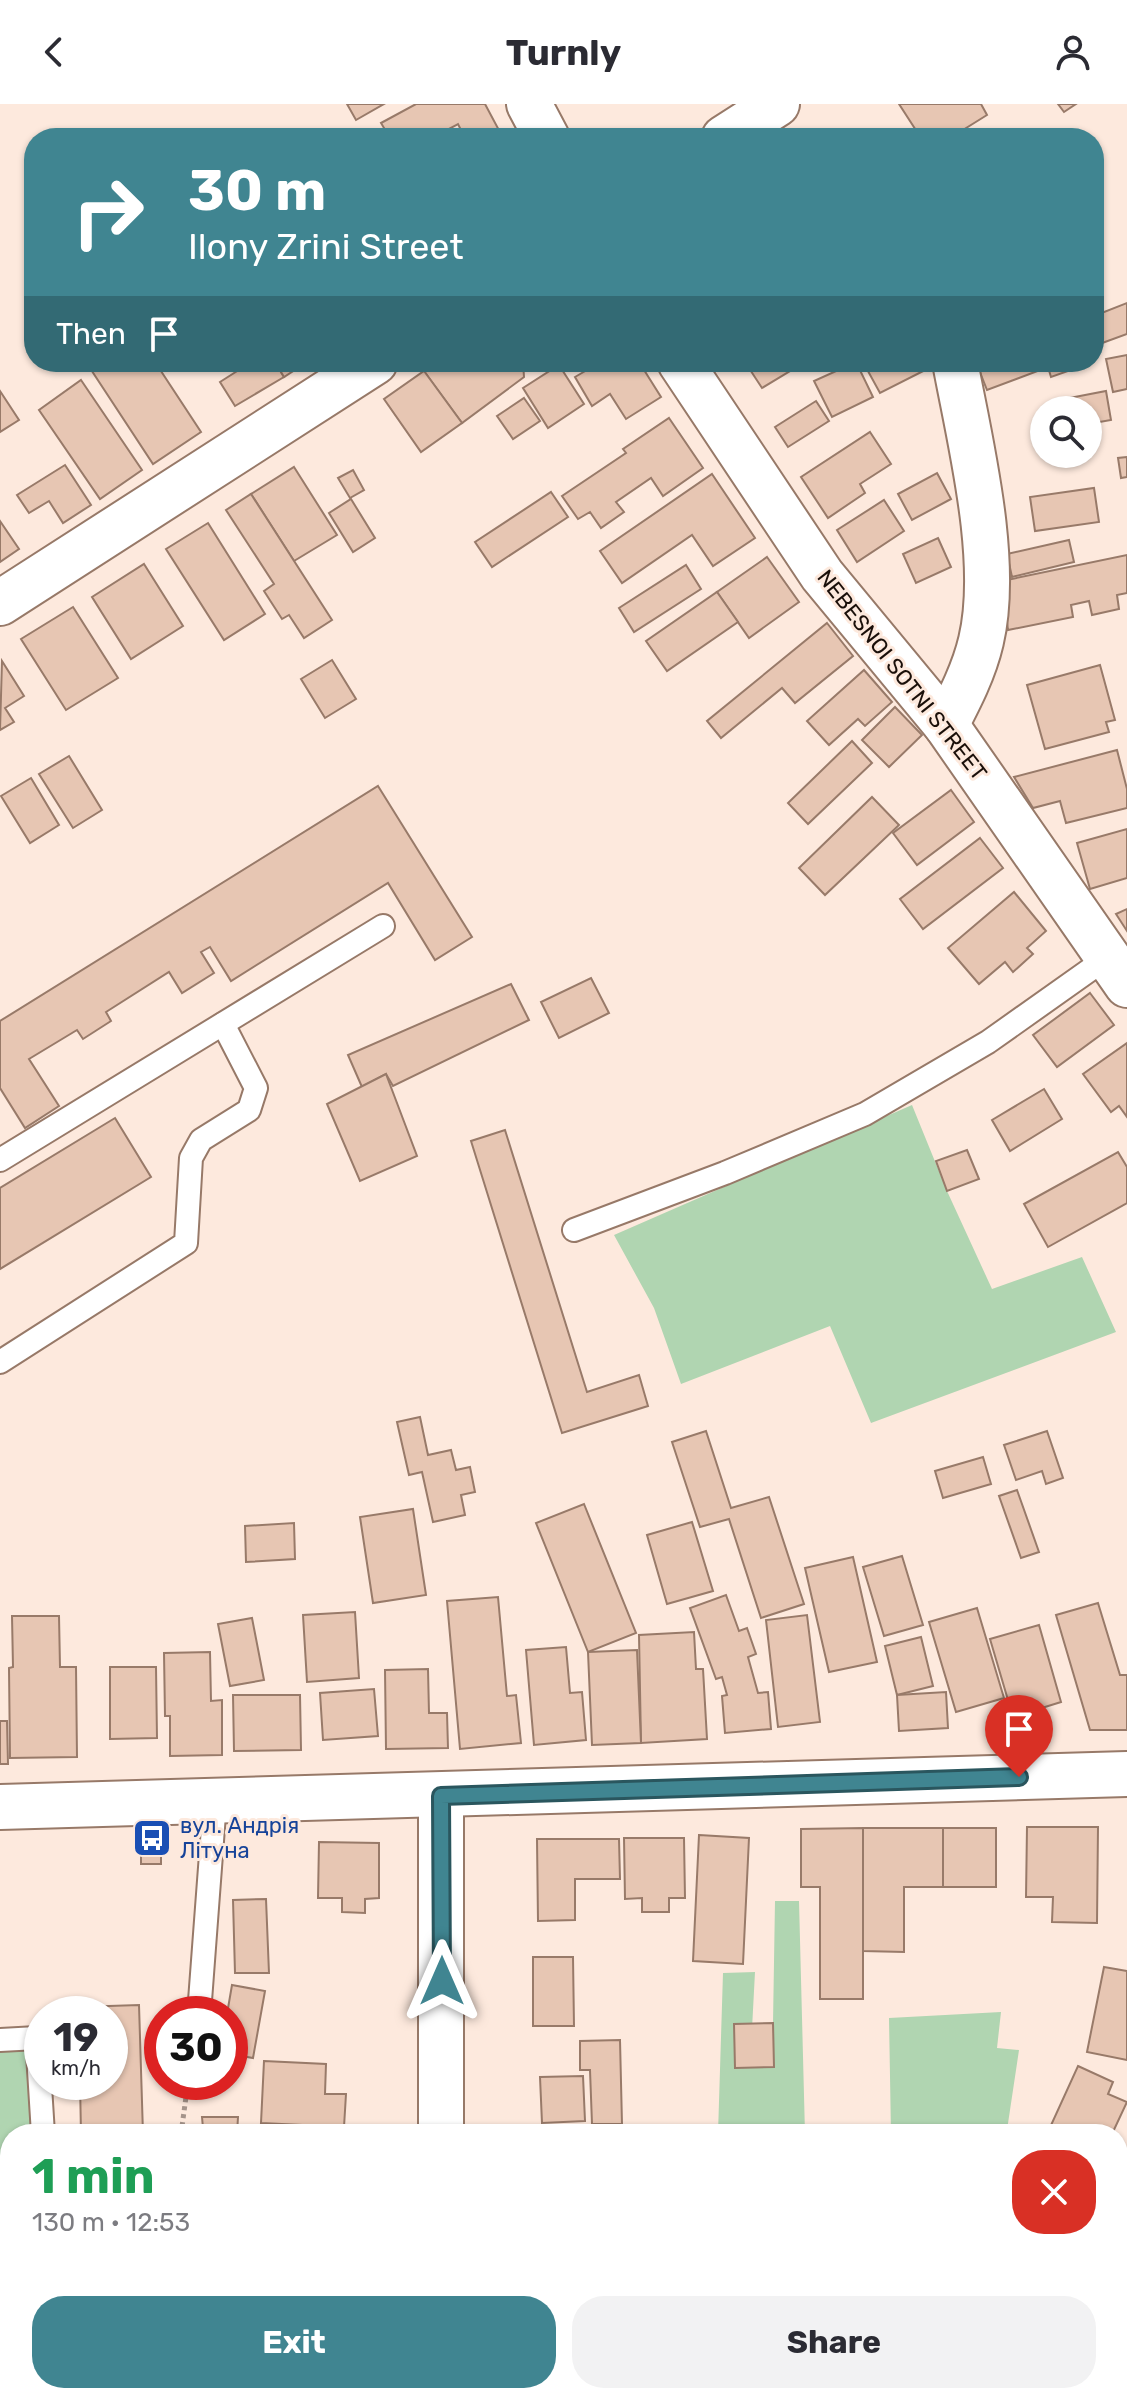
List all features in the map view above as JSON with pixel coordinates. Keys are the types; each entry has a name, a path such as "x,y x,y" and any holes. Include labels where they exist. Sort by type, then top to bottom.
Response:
{"street":[{"path":"529,104 542,128"},
{"path":"740,128 777,104"},
{"path":"0,603 359,372"},
{"name":"NEBESNOI SOTNI STREET","path":"687,372 822,575 946,725 1117,971"},
{"path":"946,725 969,680 982,639 986,595 984,528 957,372"},
{"path":"0,1807 1127,1774"},
{"path":"441,1796 441,2124"}],"lane":[{"path":"0,1160 383,926"},
{"path":"574,1230 725,1173 865,1114 1117,971"},
{"path":"0,1362 186,1243 191,1158 201,1140 249,1110 256,1088 223,1024"},
{"path":"200,1996 215,1801"},
{"path":"0,2040 37,2038 42,2124"}],"path":[{"path":"182,2124 186,2100"}],"green space":[{"path":"912,1105 992,1289 1082,1257 1116,1332 871,1423 830,1326 681,1384 654,1308 614,1235"},
{"path":"775,1901 799,1901 805,2124 718,2124 723,1973 755,1972 750,2067 773,2023"},
{"path":"1001,2012 997,2048 1019,2050 1008,2124 891,2124 889,2018"},
{"path":"24,2039 24,2100 41,2100 42,2124 0,2124 0,2040"}],"building":[{"path":"347,104 384,104 356,120"},
{"path":"416,104 485,104 498,128 460,128 458,124 451,128 384,128 381,123"},
{"path":"899,104 981,104 987,115 966,128 915,128"},
{"path":"1058,104 1076,104 1064,112"},
{"path":"1127,303 1127,334 1104,342 1104,312"},
{"path":"1127,355 1127,389 1113,392 1106,359"},
{"path":"93,372 162,372 201,432 153,464"},
{"path":"236,372 281,372 284,377 235,406 220,382"},
{"path":"425,372 524,372 524,377 462,423"},
{"path":"425,372 462,423 421,452 384,399"},
{"path":"548,372 563,372 584,404 548,428 523,388"},
{"path":"584,372 645,372 661,397 626,419 610,394 592,406 575,377"},
{"path":"752,372 788,372 762,388"},
{"path":"834,372 861,372 873,397 832,417 814,381"},
{"path":"868,372 921,372 880,393"},
{"path":"980,372 1035,372 987,390"},
{"path":"81,380 142,470 100,499 39,410"},
{"path":"0,391 19,420 0,432"},
{"path":"1106,391 1111,420 1102,422 1102,396 1080,396"},
{"path":"524,398 540,421 513,439 497,416"},
{"path":"816,401 829,421 788,447 775,427"},
{"path":"669,418 703,468 663,496 651,478 616,502 624,512 601,528 590,512 578,519 562,496 626,453 623,449"},
{"path":"870,432 891,464 860,484 865,493 828,518 801,477"},
{"path":"1127,457 1127,477 1121,478 1118,458"},
{"path":"65,465 91,505 63,523 49,501 29,513 17,495"},
{"path":"294,467 337,535 294,561 251,494"},
{"path":"353,470 364,490 350,498 338,478"},
{"path":"937,473 951,499 912,520 898,494"},
{"path":"712,474 755,538 713,566 692,535 622,583 600,551"},
{"path":"1094,488 1099,522 1035,531 1030,497"},
{"path":"551,492 568,517 492,567 475,542"},
{"path":"251,494 332,620 304,638 289,615 282,619 264,591 274,584 226,510"},
{"path":"351,499 375,538 353,552 329,513"},
{"path":"884,500 904,531 857,562 837,530"},
{"path":"0,521 19,549 0,562"},
{"path":"208,523 265,614 224,640 166,549"},
{"path":"938,538 951,567 916,583 903,554"},
{"path":"1069,540 1074,562 1012,577 1007,554"},
{"path":"1127,555 1127,593 1117,595 1119,609 1092,615 1089,601 1071,605 1073,617 1008,630 1002,581"},
{"path":"767,557 799,602 749,638 717,592"},
{"path":"144,564 183,626 131,659 92,597"},
{"path":"686,565 701,589 634,632 619,608"},
{"path":"717,592 738,622 667,671 646,641"},
{"path":"73,607 118,678 66,710 21,639"},
{"path":"827,623 853,656 795,703 782,688 721,738 707,721"},
{"path":"332,660 356,699 325,718 301,679"},
{"path":"2,661 24,696 5,708 14,722 0,730"},
{"path":"1100,665 1115,720 1106,722 1109,732 1045,749 1027,685"},
{"path":"864,670 892,702 865,726 858,719 829,745 807,721"},
{"path":"895,707 922,735 889,767 862,740"},
{"path":"852,741 872,763 808,824 788,803"},
{"path":"1117,750 1127,789 1127,808 1066,823 1060,801 1033,808 1014,777"},
{"path":"69,756 102,810 73,828 39,774"},
{"path":"31,778 59,825 30,843 1,796"},
{"path":"378,786 472,937 435,960 388,883 231,981 210,947 201,952 214,973 182,993 169,972 106,1012 111,1021 83,1039 77,1030 29,1059 59,1106 25,1128 0,1088 0,1021"},
{"path":"951,790 974,822 917,865 893,833"},
{"path":"872,797 899,825 825,895 799,868"},
{"path":"1127,829 1127,878 1090,889 1077,843"},
{"path":"980,838 1003,868 923,929 900,899"},
{"path":"1014,892 1046,931 1027,948 1033,954 1013,972 1005,962 979,984 948,948"},
{"path":"1127,909 1127,931 1116,914"},
{"path":"591,978 609,1013 559,1038 541,1002"},
{"path":"511,984 529,1020 393,1086 386,1074 362,1087 348,1055"},
{"path":"1090,993 1114,1025 1057,1067 1033,1035"},
{"path":"1127,1043 1127,1117 1119,1106 1111,1112 1083,1074"},
{"path":"386,1074 417,1156 360,1181 327,1104"},
{"path":"1044,1089 1062,1119 1010,1151 992,1120"},
{"path":"115,1118 151,1177 0,1269 0,1188"},
{"path":"505,1130 587,1392 639,1375 648,1406 562,1433 471,1141"},
{"path":"967,1150 979,1179 947,1191 936,1161"},
{"path":"1118,1152 1127,1167 1127,1203 1048,1247 1024,1204"},
{"path":"420,1417 428,1455 451,1450 456,1470 470,1467 475,1492 461,1495 465,1515 433,1522 422,1472 409,1475 397,1422"},
{"path":"706,1431 731,1508 769,1497 804,1604 761,1618 729,1519 700,1527 672,1442"},
{"path":"1047,1431 1063,1478 1046,1484 1042,1471 1016,1480 1004,1445"},
{"path":"983,1457 991,1484 943,1498 935,1471"},
{"path":"1017,1490 1039,1552 1021,1558 999,1496"},
{"path":"584,1504 636,1633 588,1652 536,1523"},
{"path":"413,1509 426,1595 373,1603 360,1517"},
{"path":"692,1522 713,1591 667,1604 647,1535"},
{"path":"294,1523 295,1559 246,1562 245,1526"},
{"path":"902,1556 923,1625 884,1636 863,1567"},
{"path":"853,1557 877,1662 829,1672 805,1568"},
{"path":"726,1595 739,1631 747,1628 756,1654 748,1657 758,1693 768,1692 771,1729 725,1733 722,1696 727,1695 722,1677 716,1679 690,1608"},
{"path":"498,1597 507,1696 516,1695 521,1743 460,1749 447,1601"},
{"path":"1098,1603 1120,1675 1127,1675 1127,1730 1090,1730 1056,1615"},
{"path":"977,1608 1004,1698 956,1712 929,1622"},
{"path":"355,1612 359,1678 307,1682 303,1615"},
{"path":"807,1615 820,1722 778,1727 766,1620"},
{"path":"12,1616 59,1616 60,1667 76,1667 77,1757 10,1758"},
{"path":"252,1618 264,1680 230,1686 218,1624"},
{"path":"1039,1625 1061,1702 1013,1717 990,1639"},
{"path":"694,1632 696,1669 703,1669 707,1739 641,1743 639,1635"},
{"path":"921,1637 933,1686 897,1695 885,1646"},
{"path":"566,1647 570,1693 582,1692 586,1740 534,1745 526,1650"},
{"path":"637,1650 641,1743 592,1745 588,1652"},
{"path":"210,1652 211,1701 222,1700 222,1755 170,1756 170,1716 165,1716 164,1653"},
{"path":"110,1667 156,1667 157,1738 110,1739"},
{"path":"428,1669 429,1713 447,1713 448,1748 386,1749 385,1670"},
{"path":"374,1689 378,1736 323,1740 320,1693"},
{"path":"946,1692 948,1728 899,1731 897,1695"},
{"path":"233,1695 300,1695 301,1750 234,1751"},
{"path":"0,1721 7,1721 8,1764 0,1764"},
{"path":"1027,1827 1098,1827 1097,1923 1052,1922 1053,1897 1026,1897"},
{"path":"863,1828 863,1999 820,1999 820,1887 801,1887 801,1829"},
{"path":"863,1828 943,1828 943,1887 904,1887 904,1952 863,1951"},
{"path":"943,1828 996,1828 996,1887 943,1887"},
{"path":"699,1835 749,1838 743,1964 693,1961"},
{"path":"624,1838 684,1838 685,1898 669,1898 669,1912 642,1912 642,1898 625,1899"},
{"path":"537,1839 619,1839 620,1879 575,1879 575,1920 538,1921"},
{"path":"141,1841 161,1841 161,1864 141,1864"},
{"path":"319,1842 379,1843 379,1898 365,1899 365,1913 342,1912 342,1898 318,1898"},
{"path":"266,1899 269,1973 235,1973 233,1900"},
{"path":"533,1957 573,1957 574,2026 533,2026"},
{"path":"1104,1967 1127,1971 1127,2060 1087,2052"},
{"path":"232,1985 265,1991 253,2058 248,2057 248,1996 230,1996"},
{"path":"128,2005 139,2005 143,2124 81,2124 80,2100 128,2100"},
{"path":"773,2023 774,2067 735,2068 734,2024"},
{"path":"620,2040 622,2124 592,2124 590,2070 580,2070 580,2041"},
{"path":"264,2061 326,2064 325,2094 346,2094 344,2124 261,2123"},
{"path":"1078,2066 1113,2082 1108,2094 1127,2102 1117,2124 1052,2124"},
{"path":"583,2076 585,2121 542,2123 540,2077"},
{"path":"202,2117 238,2117 238,2124 203,2124"}],"place":[{"name":"вул. Андрія Літуна","path":"152,1838"}],"route":[{"path":"442,1981 441,1796 1019,1777"}]}
